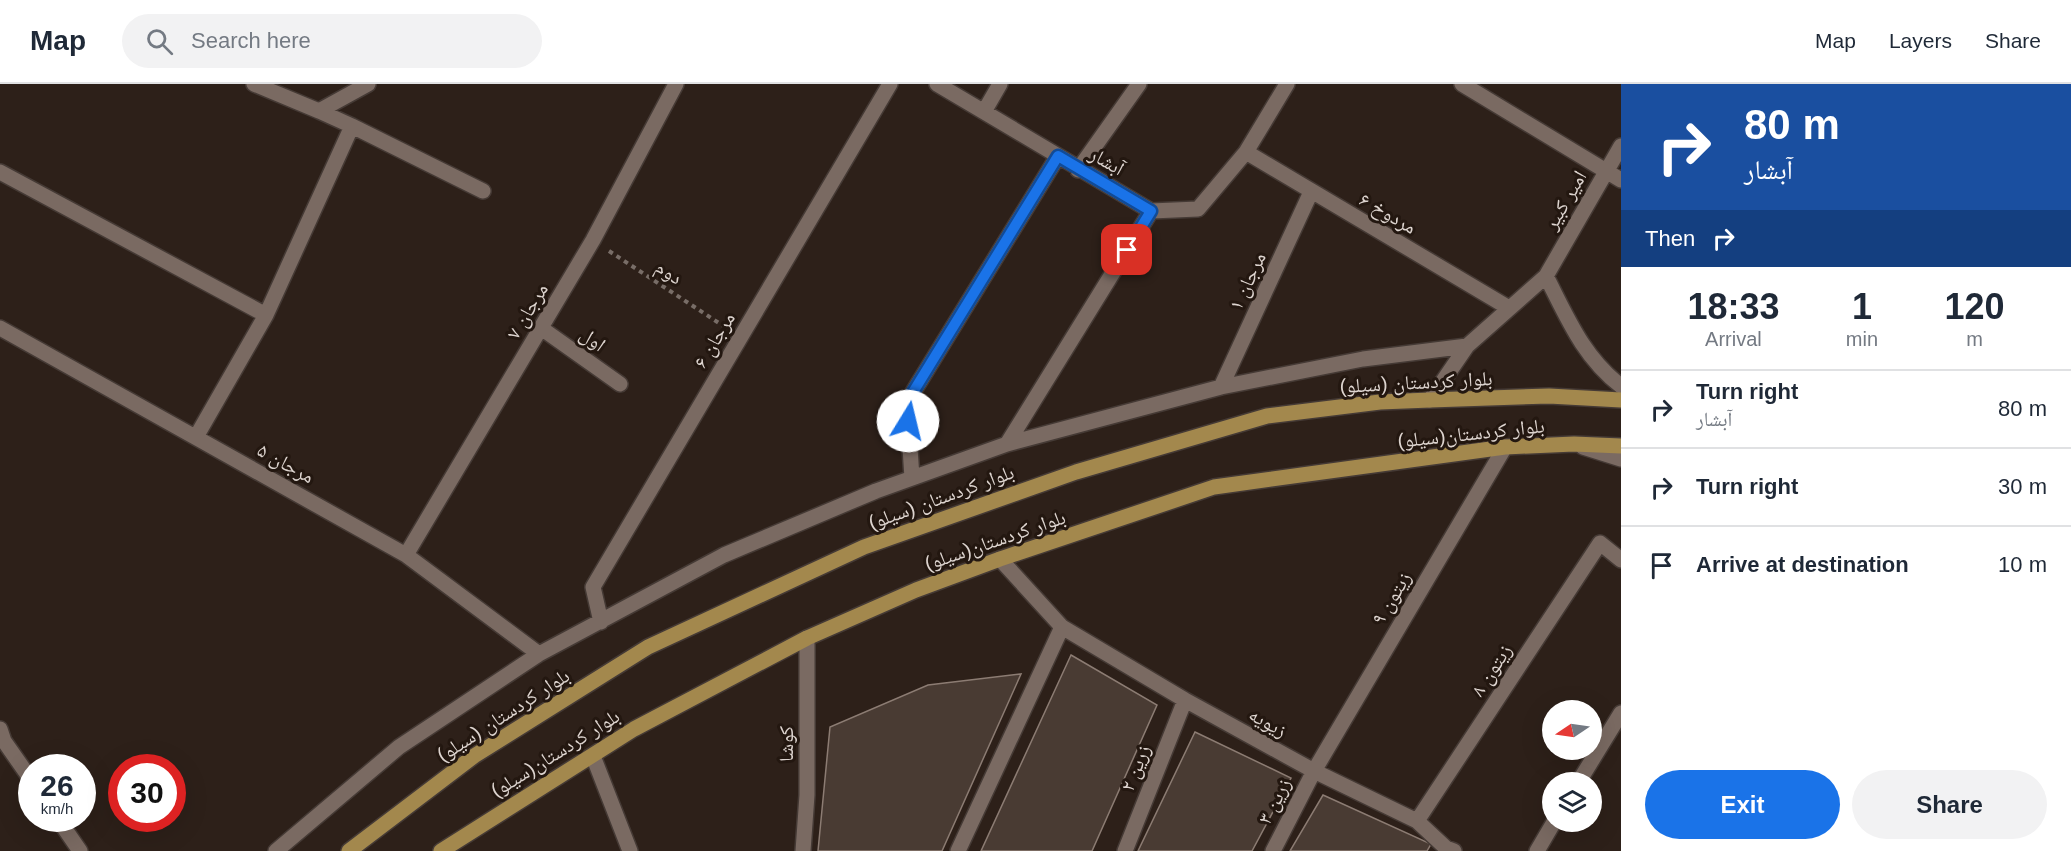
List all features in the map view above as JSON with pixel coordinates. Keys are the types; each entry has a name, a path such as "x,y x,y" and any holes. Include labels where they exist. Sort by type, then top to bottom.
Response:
{"main road":[{"name":"بلوار کردستان (سیلو)","path":"349,851 474,756 648,647 864,547 1076,472 1267,416 1380,402 1549,396 1621,400"},
{"name":"بلوار کردستان(سیلو)","path":"441,851 634,729 807,638 916,590 1000,559 1214,487 1505,447 1574,444 1621,446"}],"street":[{"path":"254,84 352,126 483,191"},
{"path":"319,111 368,84"},
{"name":"مرجان ۷","path":"406,555 593,240 676,84"},
{"name":"مرجان ۶","path":"601,622 593,587 890,84"},
{"name":"آبشار","path":"937,84 985,110 1078,170 1151,211"},
{"path":"985,110 1000,84"},
{"path":"1078,170 1139,84"},
{"path":"1006,444 1151,211 1198,209 1246,152 1287,84"},
{"path":"1462,84 1621,180"},
{"path":"196,437 266,315 352,126"},
{"name":"امیر کبیر","path":"1430,400 1467,346 1546,276 1621,146"},
{"name":"مردوخ ۶","path":"1246,152 1509,308"},
{"path":"912,478 907,402 1058,156"},
{"path":"0,172 266,315"},
{"name":"مرجان ۱","path":"1221,387 1311,192"},
{"path":"1546,276 1582,346 1600,370 1621,386"},
{"name":"مرجان ۵","path":"0,328 406,555 539,654"},
{"name":"اول","path":"541,328 620,384"},
{"path":"276,851 399,747 539,654 724,555 912,478 1006,444 1221,387 1363,359 1467,346"},
{"path":"1574,444 1621,459"},
{"name":"زیتون ۹","path":"1314,771 1505,447"},
{"name":"زیتون ۸","path":"1417,821 1600,543 1621,560"},
{"name":"زیویه","path":"1000,559 1062,627 1185,700 1314,771 1417,821 1448,850"},
{"path":"958,851 1062,627"},
{"name":"کوشا","path":"803,851 807,795 807,638"},
{"name":"زرین ۲","path":"1125,851 1185,700"},
{"path":"1585,772 1621,713"},
{"path":"0,729 4,741 18,761"},
{"path":"593,756 630,851"},
{"name":"زرین ۳","path":"1273,851 1314,771"},
{"path":"67,832 80,851"},
{"path":"1537,851 1548,832"}],"path":[{"name":"دوم","path":"593,240 728,329"}],"building":[{"path":"1071,655 1157,705 1092,851 981,851"},
{"path":"1021,674 942,851 818,851 830,727 928,685"},
{"path":"1195,732 1291,778 1252,851 1138,851"},
{"path":"1323,795 1431,844 1427,851 1290,851"}],"route":[{"path":"908,421 907,402 975,287 1058,156 1078,170 1151,211 1127,250"}]}
